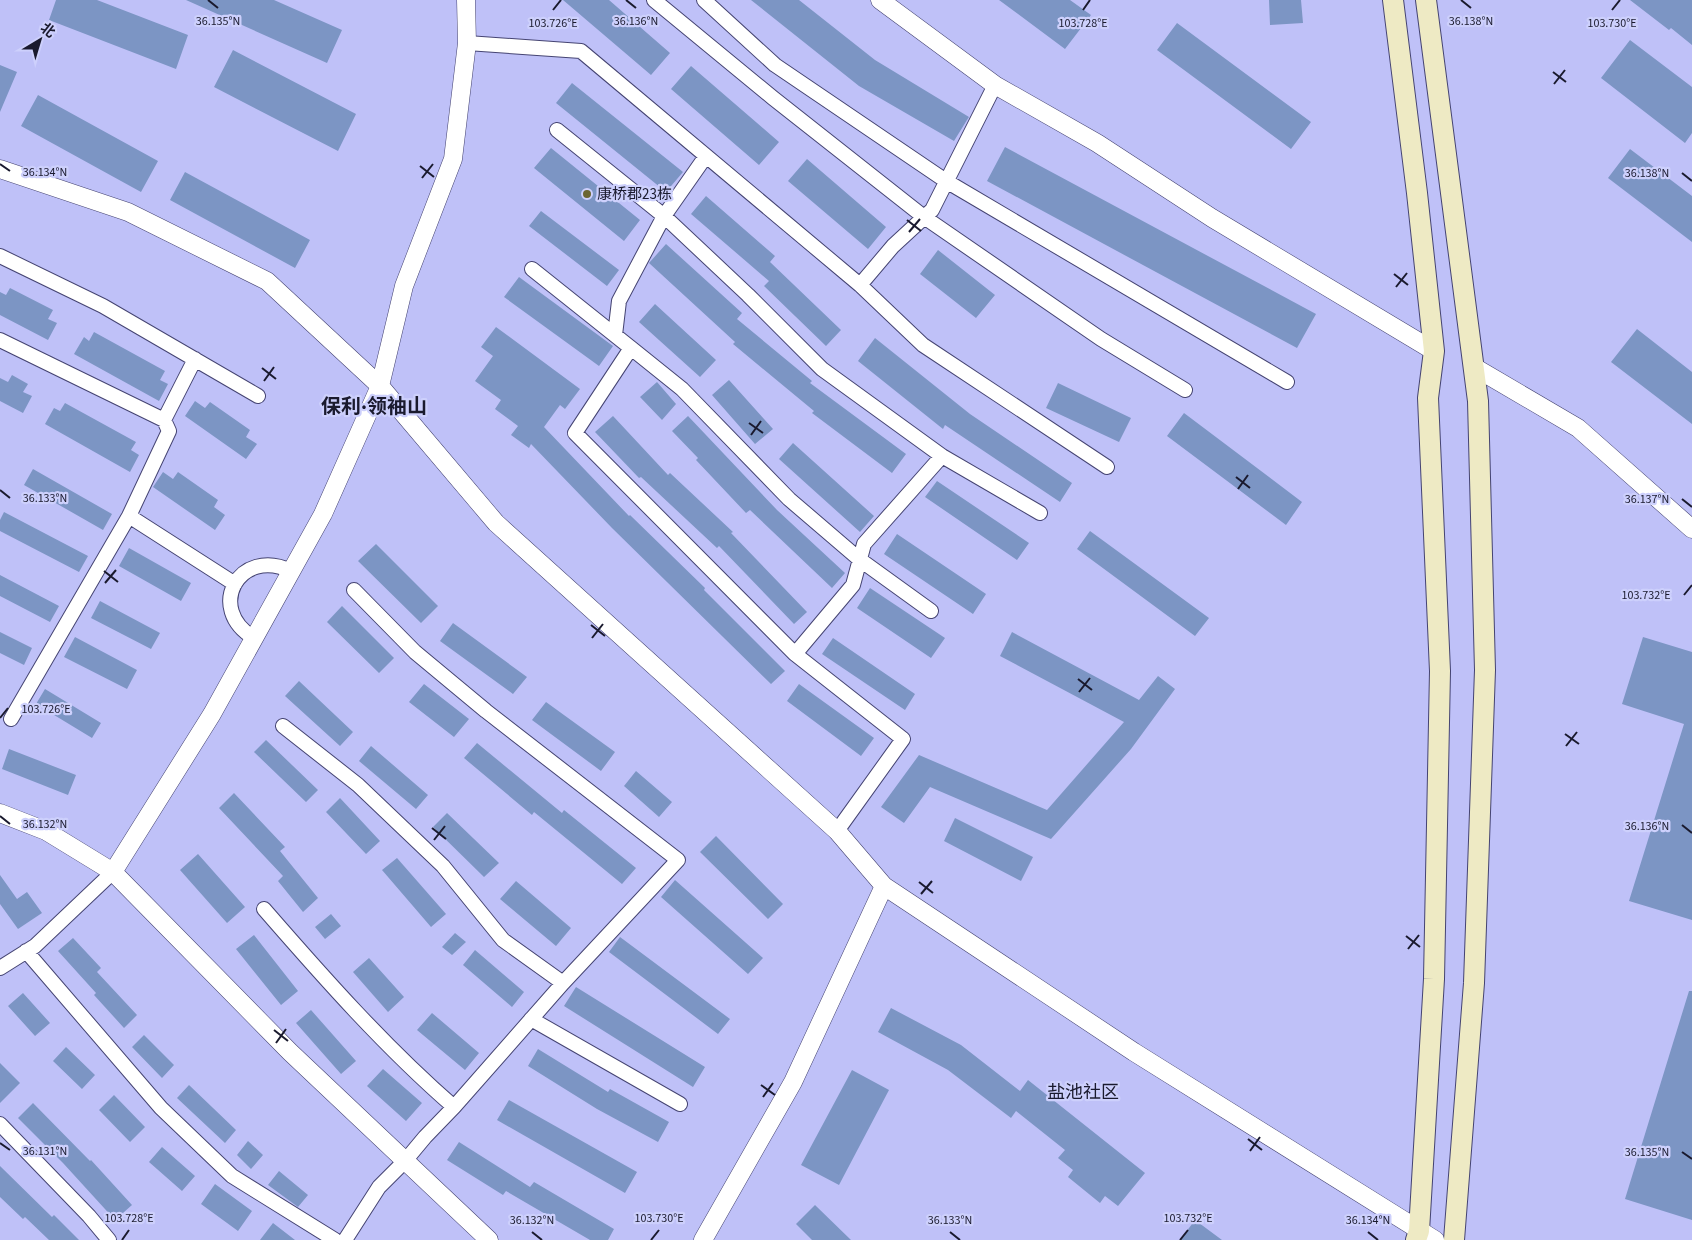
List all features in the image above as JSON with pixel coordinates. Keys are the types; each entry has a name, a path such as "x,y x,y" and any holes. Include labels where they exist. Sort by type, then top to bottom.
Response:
{"main road":[{"path":"1393,0 1418,193 1434,351 1428,398 1440,671 1434,979 1423,1237"},
{"path":"1426,0 1478,401 1486,670 1474,983 1454,1240"}],"street":[{"path":"0,968 35,946 113,872 212,714 323,514 380,386 404,286 453,159 467,43 466,0"},
{"path":"654,0 773,98 924,217 1102,339 1185,390"},
{"path":"704,0 774,65 946,181 1287,382"},
{"path":"880,0 995,85 1097,143 1212,218 1434,351"},
{"path":"467,43 581,51 860,285 923,344 1107,466"},
{"path":"860,285 892,246 932,210 995,85"},
{"path":"557,130 664,216 748,295 822,369 942,456 1040,513"},
{"path":"615,335 619,301 664,216 706,156"},
{"path":"0,169 128,212 267,281 380,386 496,523 838,831 884,886 1134,1052 1423,1237"},
{"path":"0,256 103,306 258,396"},
{"path":"532,269 682,389 789,499 859,559 931,611"},
{"path":"0,340 164,420 169,431 129,516 11,719"},
{"path":"631,348 575,433 795,654 902,739 838,831"},
{"path":"164,420 195,359"},
{"path":"1474,367 1578,428 1692,529"},
{"path":"795,654 853,585 864,544 942,456"},
{"path":"129,516 235,584"},
{"path":"254,638 243,632 235,621 230,609 230,596 235,584 243,573 260,565 280,566 291,571"},
{"path":"346,1240 379,1188 454,1108 531,1018 678,860 486,711 415,652 354,590"},
{"path":"283,726 358,785 443,866 504,940 563,983"},
{"path":"0,813 46,831 113,872 290,1052 489,1240"},
{"path":"703,1240 792,1082 884,886"},
{"path":"264,908 322,976 400,1058 454,1108"},
{"path":"26,951 161,1108 232,1176 335,1240"},
{"path":"531,1018 680,1104"},
{"path":"0,1124 90,1216 109,1240"}],"building":[{"path":"56,0 97,0 188,35 176,69 49,20"},
{"path":"186,0 274,0 342,30 327,63"},
{"path":"563,0 609,0 670,53 651,75"},
{"path":"751,0 799,0 875,60 969,117 954,141 859,86"},
{"path":"999,0 1070,0 1091,15 1065,49"},
{"path":"1269,0 1301,0 1303,23 1270,25"},
{"path":"1630,0 1692,0 1692,45 1671,28 1669,30"},
{"path":"1177,23 1311,122 1291,149 1157,50"},
{"path":"1630,40 1692,87 1692,133 1685,143 1601,78"},
{"path":"233,50 356,114 338,151 214,87"},
{"path":"0,65 17,72 0,112"},
{"path":"691,66 779,142 759,165 671,89"},
{"path":"572,83 683,172 666,192 556,103"},
{"path":"38,95 158,161 141,192 21,126"},
{"path":"1005,147 1316,314 1297,348 987,181"},
{"name":"康桥郡23栋","path":"551,148 640,220 624,241 534,168"},
{"path":"1630,149 1692,196 1692,242 1608,178"},
{"path":"807,159 886,227 868,249 788,181"},
{"path":"185,172 310,240 295,268 170,200"},
{"path":"706,196 775,256 770,262 841,330 826,346 764,286 769,281 691,214"},
{"path":"541,211 619,270 607,286 529,226"},
{"path":"666,244 742,313 737,319 812,381 810,383 906,454 892,473 812,413 814,411 733,344 735,342 649,263"},
{"path":"938,250 995,295 976,318 920,274"},
{"path":"519,277 613,346 599,366 504,297"},
{"path":"10,288 53,310 48,319 57,323 48,340 0,315 0,292 6,295"},
{"path":"655,304 716,360 700,377 639,322"},
{"path":"496,327 580,389 565,409 560,405 544,427 629,516 705,588 704,590 785,671 771,684 612,528 531,444 529,448 511,435 518,426 495,409 501,400 475,381 493,356 481,347"},
{"path":"1637,329 1692,372 1692,424 1611,362"},
{"path":"94,332 165,371 160,380 168,384 159,401 74,354 84,337 89,341"},
{"path":"875,338 970,414 1072,483 1060,502 945,425 943,429 858,361"},
{"path":"12,375 28,384 23,392 32,396 23,413 0,401 0,378 8,382"},
{"path":"729,380 773,429 755,444 712,395"},
{"path":"657,382 676,404 662,420 640,397"},
{"path":"1058,383 1131,418 1119,442 1046,408"},
{"path":"195,401 205,408 210,402 250,430 246,437 257,444 246,459 185,416"},
{"path":"65,403 136,442 131,450 139,455 130,472 45,424 54,408 60,411"},
{"path":"1184,413 1302,502 1286,525 1167,436"},
{"path":"613,416 668,475 670,473 733,532 731,533 807,612 794,624 719,546 717,548 641,477 639,478 595,432"},
{"path":"688,416 777,510 845,573 832,588 750,510 746,513 696,460 698,458 672,431"},
{"path":"793,443 874,516 860,532 779,459"},
{"path":"33,469 112,514 103,530 24,485"},
{"path":"163,472 173,479 178,472 218,500 214,507 225,515 215,530 153,487"},
{"path":"937,481 1029,543 1017,560 925,497"},
{"path":"4,512 88,556 79,572 0,531 0,520"},
{"path":"1090,531 1209,618 1195,636 1077,549"},
{"path":"897,534 986,594 973,614 884,554"},
{"path":"376,544 438,606 421,623 358,561"},
{"path":"129,548 191,583 181,601 119,566"},
{"path":"0,575 59,606 50,622 0,596"},
{"path":"870,588 945,638 931,658 857,608"},
{"path":"100,601 160,633 151,649 91,618"},
{"path":"342,606 394,658 379,673 327,622"},
{"path":"453,623 527,677 513,694 440,641"},
{"path":"0,632 32,648 24,665 0,653"},
{"path":"1012,632 1139,700 1158,676 1175,689 1131,749 1051,839 930,787 904,823 881,807 919,755 1047,810 1124,722 1000,656"},
{"path":"75,637 137,670 127,689 64,657"},
{"path":"1643,637 1692,652 1692,920 1629,901 1684,724 1622,704"},
{"path":"833,638 915,694 905,710 822,654"},
{"path":"299,681 353,732 340,746 285,696"},
{"path":"424,684 469,719 454,737 409,702"},
{"path":"799,684 874,738 861,756 787,701"},
{"path":"45,689 101,723 92,738 36,704"},
{"path":"546,702 615,752 601,771 532,720"},
{"path":"266,740 318,790 306,802 254,752"},
{"path":"477,743 562,813 564,810 636,868 622,884 534,812 532,815 464,758"},
{"path":"371,746 428,795 416,809 359,761"},
{"path":"9,749 76,775 68,795 2,769"},
{"path":"636,771 672,802 659,817 624,786"},
{"path":"234,793 285,847 280,851 318,898 303,912 278,881 283,876 219,808"},
{"path":"340,798 380,841 366,854 326,812"},
{"path":"447,813 499,863 484,877 433,827"},
{"path":"955,818 1033,857 1021,881 944,841"},
{"path":"716,836 783,904 768,919 700,852"},
{"path":"198,854 245,907 227,923 180,870"},
{"path":"397,858 446,914 431,927 382,870"},
{"path":"0,875 17,899 27,892 42,913 18,929 0,904"},
{"path":"675,880 763,958 748,974 661,897"},
{"path":"516,881 571,928 556,946 500,899"},
{"path":"331,914 341,926 325,939 315,927"},
{"path":"455,933 466,942 452,955 442,947"},
{"path":"254,935 298,991 281,1005 236,949"},
{"path":"620,937 730,1019 718,1034 609,952"},
{"path":"73,938 101,968 97,972 137,1015 124,1028 94,995 96,993 58,951"},
{"path":"475,950 524,992 512,1007 463,965"},
{"path":"369,958 404,997 388,1012 353,972"},
{"path":"576,987 705,1067 693,1087 564,1006"},
{"path":"1689,991 1692,991 1692,1220 1625,1199"},
{"path":"23,993 50,1023 35,1036 8,1006"},
{"path":"891,1008 961,1045 1020,1091 1028,1080 1145,1173 1118,1206 1105,1196 1100,1203 1068,1177 1073,1170 1058,1158 1065,1150 1016,1111 1011,1118 948,1070 878,1032"},
{"path":"311,1010 356,1061 341,1074 296,1023"},
{"path":"432,1013 479,1053 465,1070 417,1030"},
{"path":"144,1035 174,1065 162,1078 132,1047"},
{"path":"66,1047 95,1075 82,1089 53,1061"},
{"path":"538,1049 608,1092 610,1089 669,1122 658,1142 597,1109 528,1066"},
{"path":"0,1063 20,1083 0,1103"},
{"path":"383,1069 422,1103 406,1121 367,1086"},
{"path":"852,1070 889,1090 839,1185 801,1165"},
{"path":"189,1085 236,1130 225,1143 177,1098"},
{"path":"114,1095 145,1127 130,1142 99,1110"},
{"path":"509,1100 637,1172 625,1193 497,1120"},
{"path":"33,1103 91,1160 132,1205 115,1220 63,1163 18,1118"},
{"path":"248,1141 263,1155 251,1169 237,1155"},
{"path":"459,1142 530,1187 534,1182 614,1229 608,1240 590,1240 506,1191 503,1195 447,1160"},
{"path":"162,1147 195,1176 182,1191 149,1162"},
{"path":"0,1166 52,1217 54,1215 79,1240 49,1240 25,1217 23,1219 0,1197"},
{"path":"279,1171 308,1195 298,1207 268,1185"},
{"path":"215,1184 252,1211 238,1231 201,1204"},
{"path":"815,1205 851,1240 812,1240 796,1224"},
{"path":"1195,1220 1222,1240 1180,1240"},
{"path":"273,1223 295,1240 260,1240"}],"place":[{"name":"康桥郡23栋","path":"587,194"}],"district":[{"name":"保利·领袖山","path":"374,407"},
{"name":"盐池社区","path":"1083,1092"}]}
